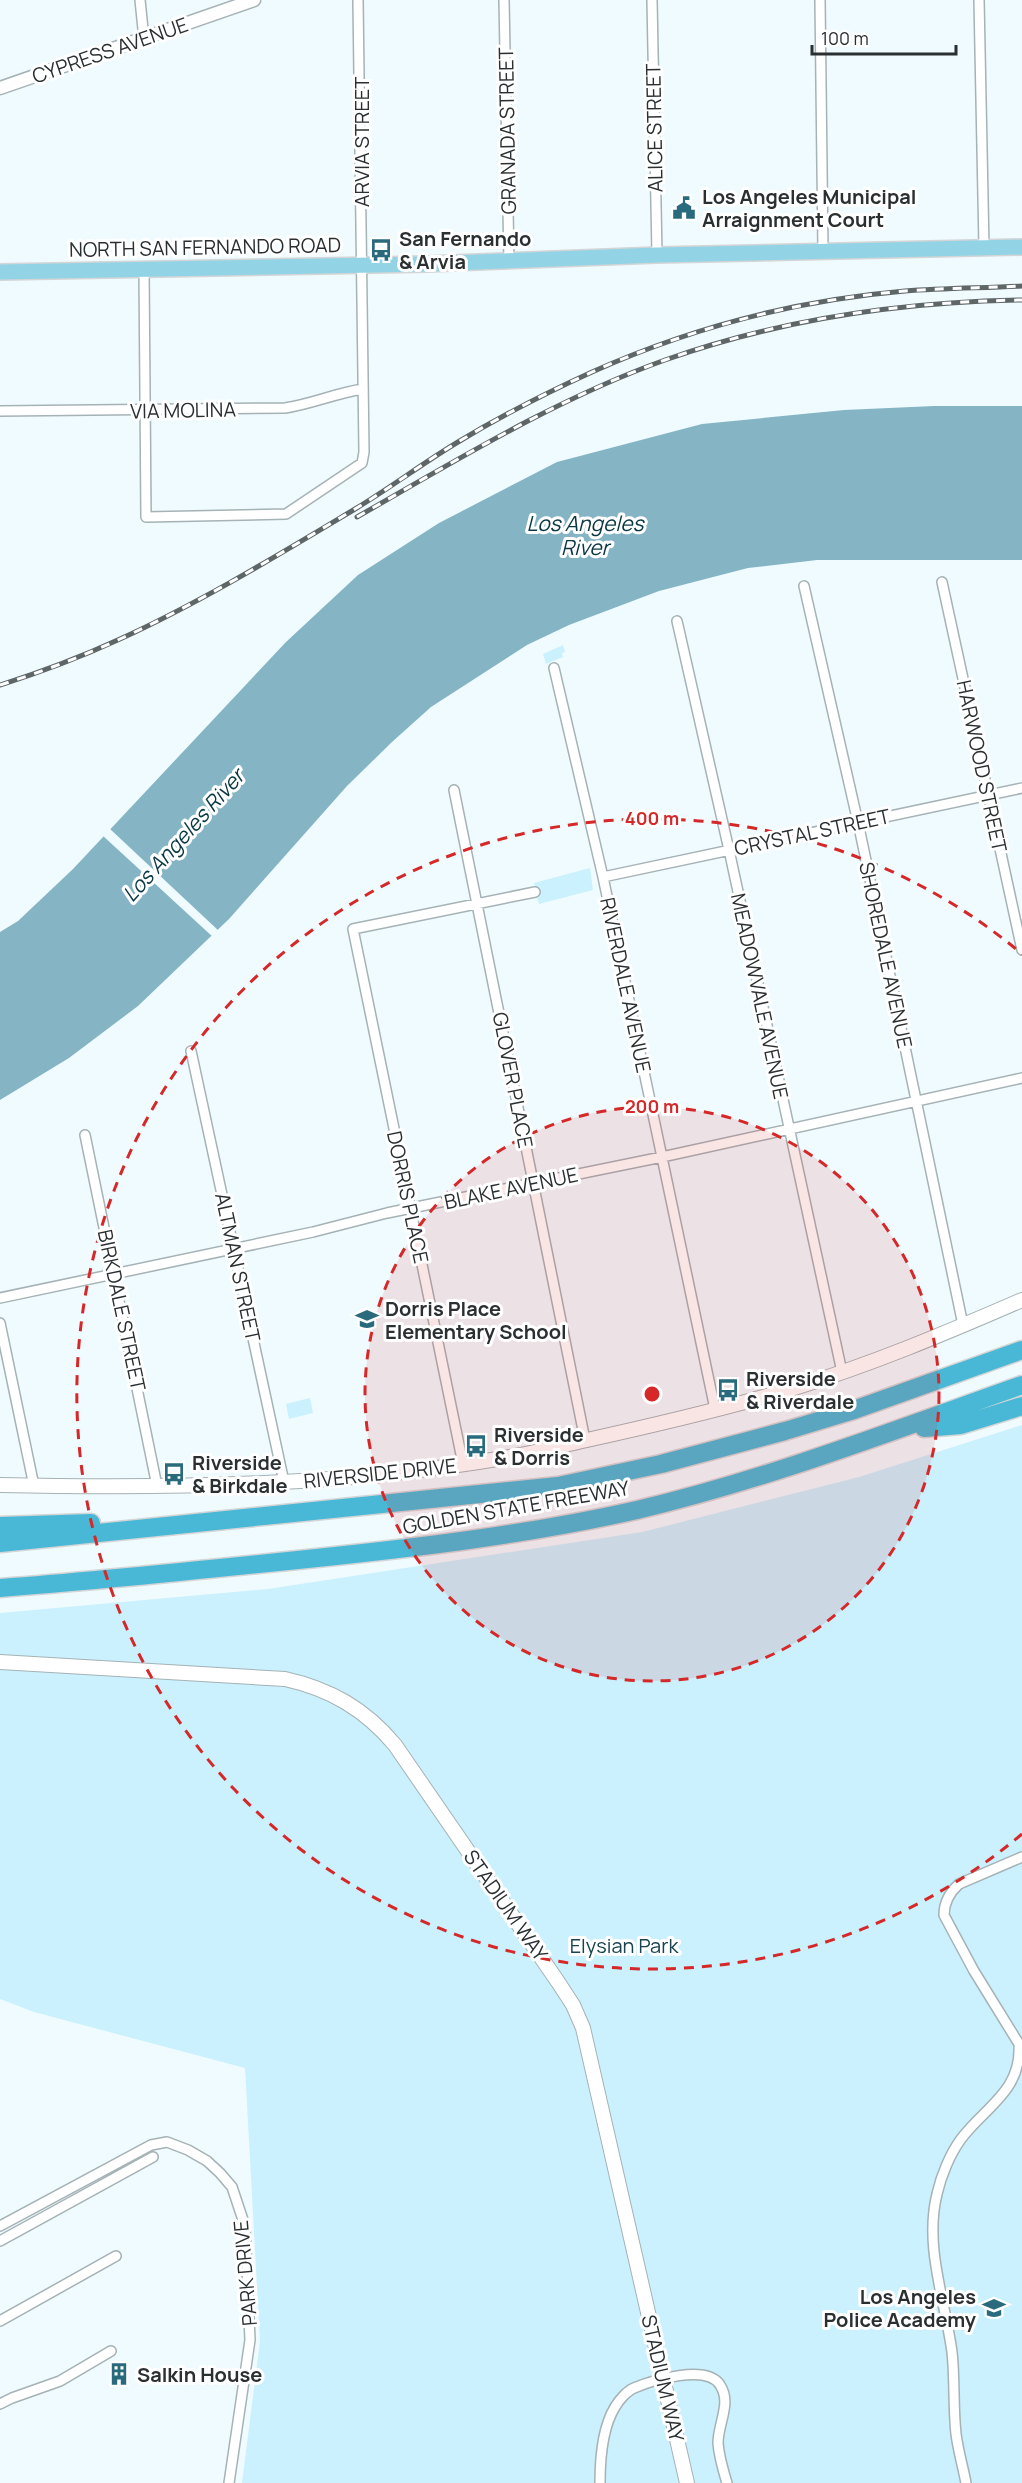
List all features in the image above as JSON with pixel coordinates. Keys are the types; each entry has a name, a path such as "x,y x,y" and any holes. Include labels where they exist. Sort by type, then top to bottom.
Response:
{"highway":[{"name":"GOLDEN STATE FREEWAY","path":"0,1543 558,1486 661,1464 785,1431 851,1411 1022,1350"},
{"name":"GOLDEN STATE FREEWAY","path":"0,1588 395,1551 508,1535 637,1509 722,1486 898,1431 1022,1385"},
{"path":"898,1431 961,1425 1022,1406"},
{"path":"0,1526 147,1521 201,1523"},
{"path":"0,1600 83,1582"}],"main road":[{"name":"NORTH SAN FERNANDO ROAD","path":"0,272 361,266 657,255 1022,247"},
{"name":"RIVERSIDE DRIVE","path":"0,1485 157,1486 284,1482 463,1464 522,1455 648,1427 790,1389 842,1372 1022,1300"},
{"name":"STADIUM WAY","path":"0,1662 285,1679 337,1696 364,1713 381,1728 400,1752 573,2005 590,2054 687,2483"}],"street":[{"path":"140,0 144,39"},
{"name":"CYPRESS AVENUE","path":"0,88 254,0"},
{"name":"ARVIA STREET","path":"146,410 146,517 286,514 362,463 364,452 358,0"},
{"name":"GRANADA STREET","path":"504,0 509,261"},
{"name":"ALICE STREET","path":"652,0 657,255"},
{"path":"820,0 823,251"},
{"path":"979,0 984,248"},
{"path":"144,270 146,410"},
{"name":"VIA MOLINA","path":"0,411 285,408 304,405 334,394 363,389"},
{"name":"HARWOOD STREET","path":"942,582 1022,950"},
{"name":"SHOREDALE AVENUE","path":"804,586 918,1101 963,1325"},
{"name":"MEADOWVALE AVENUE","path":"676,621 729,850 842,1372"},
{"name":"RIVERDALE AVENUE","path":"554,668 603,877 715,1409"},
{"name":"CRYSTAL STREET","path":"603,877 1022,788"},
{"name":"GLOVER PLACE","path":"454,790 585,1440"},
{"path":"477,904 535,892"},
{"name":"DORRIS PLACE","path":"463,1464 353,929 477,904"},
{"name":"ALTMAN STREET","path":"191,1051 284,1482"},
{"name":"BLAKE AVENUE","path":"0,1298 1022,1078"},
{"name":"BIRKDALE STREET","path":"85,1135 157,1486"},
{"path":"0,1323 34,1486"},
{"path":"966,2483 956,2434 952,2352 938,2276 933,2231 934,2212 937,2192 950,2159 961,2140 1007,2092 1020,2072 1022,2056 1019,2044 974,1971 944,1915 944,1905 952,1890 959,1884 1022,1857"},
{"name":"PARK DRIVE","path":"0,2226 151,2145 167,2142 188,2150 207,2161 220,2173 232,2187 245,2226 250,2340 229,2483"},
{"path":"0,2241 153,2157"},
{"path":"0,2321 116,2256"},
{"path":"0,2404 12,2397 60,2381 111,2351"},
{"path":"600,2483 602,2452 614,2407 632,2388 663,2379 700,2373 707,2374 719,2383 725,2397 718,2440 727,2483"}],"green space":[{"path":"563,645 565,652 562,653 563,657 546,664 543,654"},
{"path":"590,868 593,890 539,904 534,883"},
{"path":"310,1398 313,1413 289,1419 286,1404"},
{"name":"Elysian Park","path":"1022,1425 1022,2483 242,2483 260,2341 245,2068 34,2012 0,1999 0,1613 268,1589 642,1532 859,1477"}],"water":[{"name":"Los Angeles River","path":"934,406 1022,406 1022,560 817,560 748,568 659,591 569,625 527,645 431,707 392,742 347,786 229,919 138,1006 69,1058 0,1100 0,932 18,921 73,869 286,642 358,575 439,523 557,462 702,424 844,410"}],"pier":[{"path":"109,828 220,932 214,938 102,835"}],"railway":[{"path":"0,685 91,652 180,610 355,509 491,423 558,388 629,356 745,318 825,301 905,291 1022,286"},
{"path":"357,517 546,412 665,360 752,334 841,315 931,304 1022,300"}],"place":[{"name":"Los Angeles Municipal Arraignment Court","path":"684,208"},
{"name":"San Fernando & Arvia","path":"381,250"},
{"name":"Dorris Place Elementary School","path":"367,1319"},
{"name":"Riverside & Riverdale","path":"728,1390"},
{"name":"Riverside & Dorris","path":"476,1446"},
{"name":"Riverside & Birkdale","path":"174,1474"},
{"name":"Los Angeles Police Academy","path":"994,2308"},
{"name":"Salkin House","path":"119,2374"}]}
